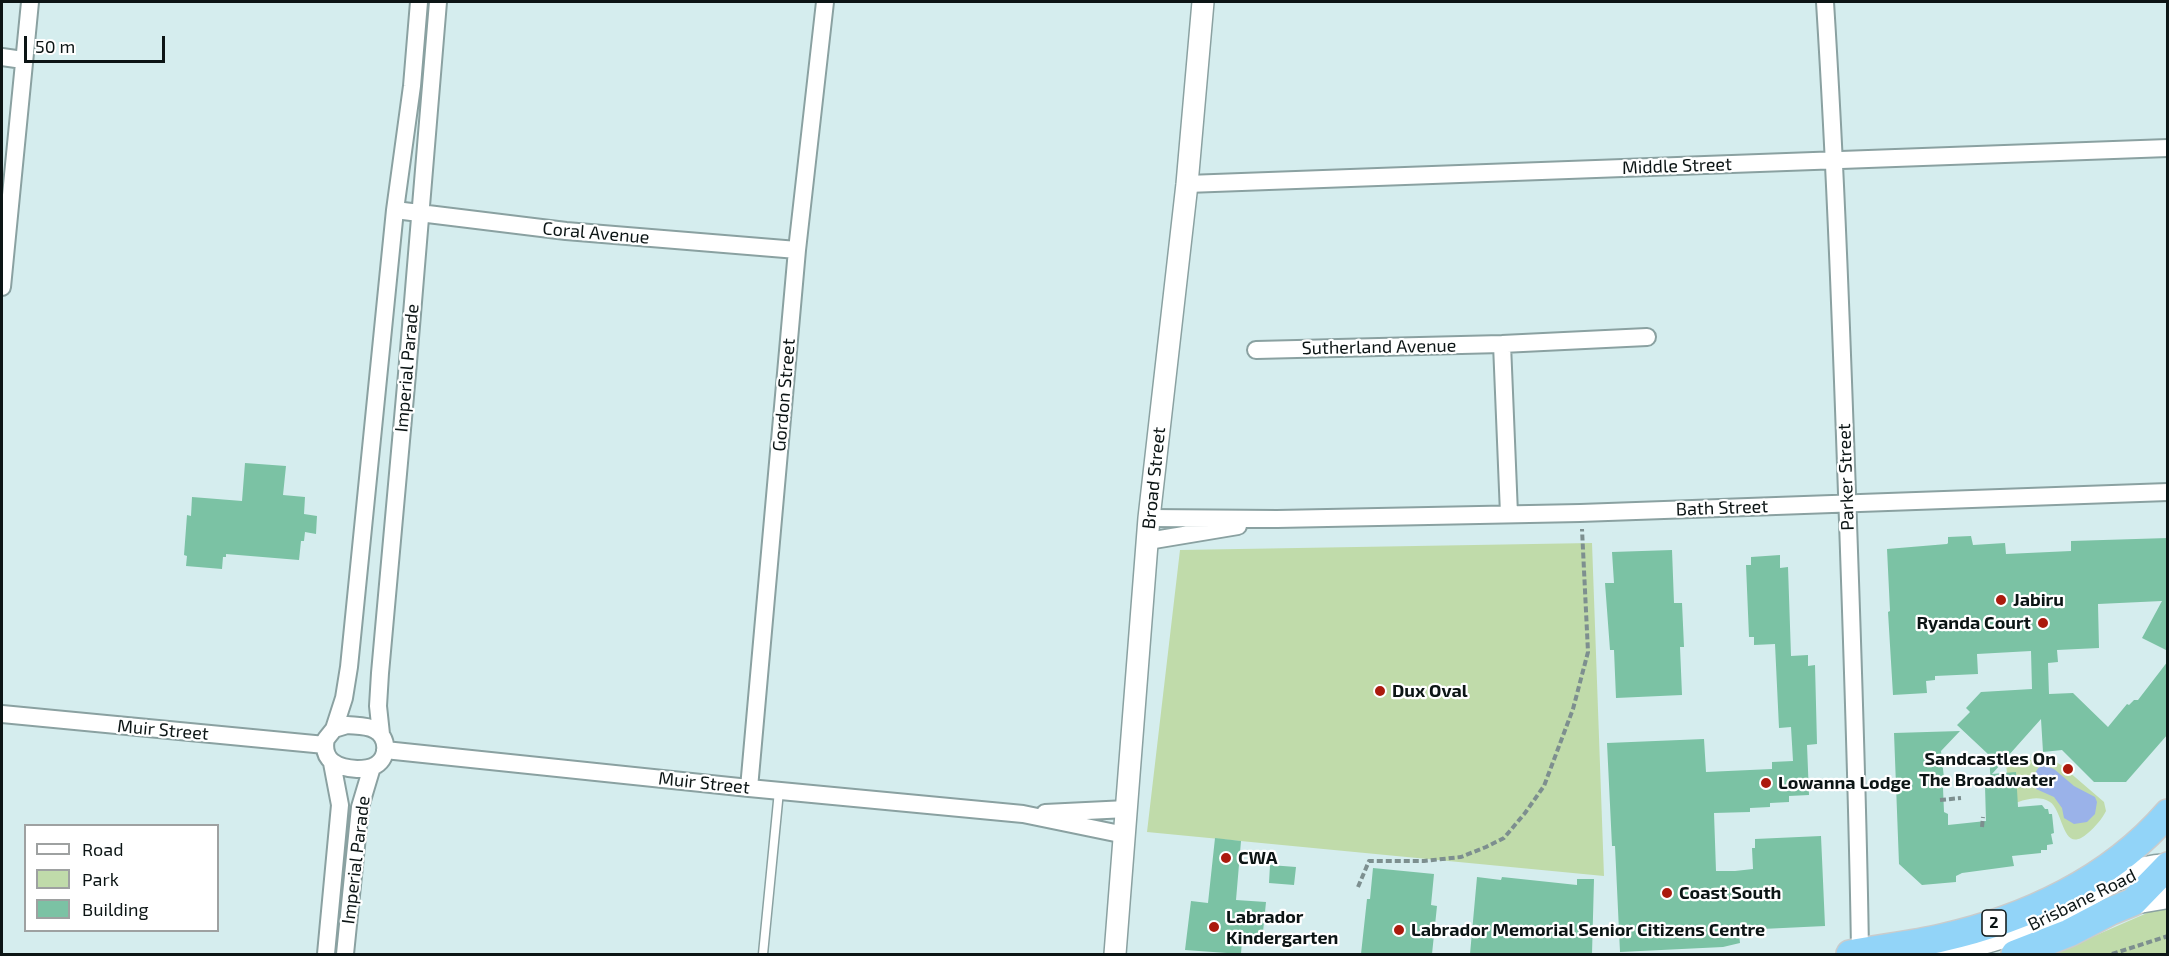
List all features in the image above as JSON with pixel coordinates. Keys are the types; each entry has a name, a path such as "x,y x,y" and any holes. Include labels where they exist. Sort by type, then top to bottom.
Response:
{"highway":[{"name":"Brisbane Road","path":"1855,953 1940,938 1983,927 2020,915 2054,900 2124,855 2157,826 2168,813"},
{"name":"Brisbane Road","path":"2133,902 2168,866"},
{"name":"2","path":"2015,954 2070,933 2133,902"}],"main road":[{"name":"Brisbane Road","path":"1928,954 1979,943 2023,929 2073,906 2121,877 2151,868 2168,866"},
{"path":"2133,902 2168,896"}],"street":[{"path":"2,287 30,2"},
{"name":"Imperial Parade","path":"334,729 344,698 349,667 378,371 395,210 411,98 419,2"},
{"name":"Imperial Parade","path":"383,742 378,706 380,673 438,2"},
{"name":"Gordon Street","path":"749,788 797,250 825,2"},
{"name":"Broad Street","path":"1115,954 1149,518 1187,184 1203,2"},
{"name":"Parker Street","path":"1825,2 1835,161 1847,503 1859,911 1855,953"},
{"path":"2,57 23,60"},
{"name":"Middle Street","path":"1187,184 2168,148"},
{"name":"Coral Avenue","path":"395,210 566,231 797,250"},
{"name":"Sutherland Avenue","path":"1257,350 1502,344 1647,337"},
{"path":"1502,344 1509,514"},
{"path":"378,371 407,374"},
{"name":"Bath Street","path":"1149,518 1277,519 1580,513 2168,492"},
{"name":"Bath Street","path":"1148,541 1277,519"},
{"name":"Muir Street","path":"2,714 325,745"},
{"path":"346,725 372,728 383,742 380,762 372,767 344,768 332,762 326,754 325,745 328,735 334,729 346,725"},
{"name":"Muir Street","path":"383,742 749,788 1023,814 1125,835"},
{"name":"Imperial Parade","path":"327,950 339,805 332,762"},
{"name":"Imperial Parade","path":"345,951 360,807 372,767"},
{"name":"Muir Street","path":"1023,814 1127,809"},
{"path":"327,950 345,951"}],"lane":[{"path":"763,954 779,791"}],"path":[{"path":"1358,887 1369,861 1424,861 1461,857 1504,838 1544,786 1573,709 1588,652 1586,580 1580,513"},
{"path":"1940,800 1961,798"},
{"path":"1982,827 1983,817"},
{"path":"2112,954 2168,936"}],"green space":[{"name":"Dux Oval","path":"1592,543 1604,876 1147,832 1180,550"},
{"path":"2015,760 2053,760 2104,802 2106,811 2088,833 2079,839 2073,839 2064,830 2055,807 2050,802 2035,798 2009,805 2007,783 2017,782 2016,773 2007,773 2006,764"},
{"path":"2167,909 2167,954 2053,954 2154,910"}],"water":[{"path":"2039,767 2054,769 2074,786 2095,797 2097,802 2095,814 2087,822 2074,824 2064,818 2062,808 2054,797 2036,789 2035,773"}],"building":[{"path":"245,463 286,466 283,495 305,497 304,514 317,516 316,534 305,532 304,541 301,541 299,560 226,554 226,557 223,557 222,569 186,566 187,556 184,555 187,515 191,516 192,497 242,501"},
{"path":"1971,536 1973,545 2005,543 2006,554 2071,551 2071,541 2168,538 2168,651 2142,638 2162,601 2098,604 2099,648 2057,650 2058,662 2048,663 2049,694 2073,693 2108,727 2127,704 2138,700 2168,661 2168,734 2126,782 2094,782 2062,750 2043,752 2041,719 1992,774 2016,772 2018,807 2042,805 2048,809 2049,814 2052,814 2053,844 2047,845 2047,850 2041,850 2041,853 2012,856 2014,866 1962,873 1956,876 1956,882 1922,885 1899,864 1894,733 1960,731 1941,751 1944,778 1950,782 1943,788 1944,812 1948,814 1948,825 1986,821 1985,786 1991,786 1989,755 1957,725 1970,712 1966,708 1981,692 2032,689 2031,651 1977,654 1978,674 1935,676 1935,680 1926,681 1927,693 1893,695 1887,549 1947,544 1948,537"},
{"path":"1672,550 1674,603 1682,603 1684,647 1680,647 1682,695 1616,698 1614,650 1610,650 1605,583 1614,583 1612,552"},
{"path":"1780,555 1780,568 1788,567 1791,656 1808,655 1808,666 1815,665 1817,744 1807,745 1809,795 1789,796 1789,802 1770,803 1770,807 1750,808 1750,812 1714,813 1716,871 1753,869 1752,848 1755,848 1755,839 1821,836 1825,926 1762,929 1763,932 1739,933 1740,943 1723,947 1620,952 1607,743 1704,739 1706,772 1772,769 1772,762 1793,761 1791,727 1779,728 1775,644 1754,645 1754,637 1749,637 1746,565 1751,565 1751,557"},
{"path":"1215,838 1241,841 1236,900 1266,902 1262,942 1242,940 1241,954 1185,950 1191,901 1208,903"},
{"path":"1270,865 1296,867 1294,885 1269,883"},
{"name":"Labrador Memorial Senior Citizens Centre","path":"1373,868 1434,874 1431,905 1437,906 1432,954 1361,954"},
{"path":"1477,877 1501,880 1502,877 1577,885 1577,879 1594,879 1592,954 1470,954"}],"place":[{"name":"Jabiru","path":"2001,600"},
{"name":"Ryanda Court","path":"2043,623"},
{"name":"Dux Oval","path":"1380,691"},
{"name":"Sandcastles On The Broadwater","path":"2068,769"},
{"name":"Lowanna Lodge","path":"1766,783"},
{"name":"CWA","path":"1226,858"},
{"name":"Coast South","path":"1667,893"},
{"name":"Labrador Kindergarten","path":"1214,927"},
{"name":"Labrador Memorial Senior Citizens Centre","path":"1399,930"}]}
